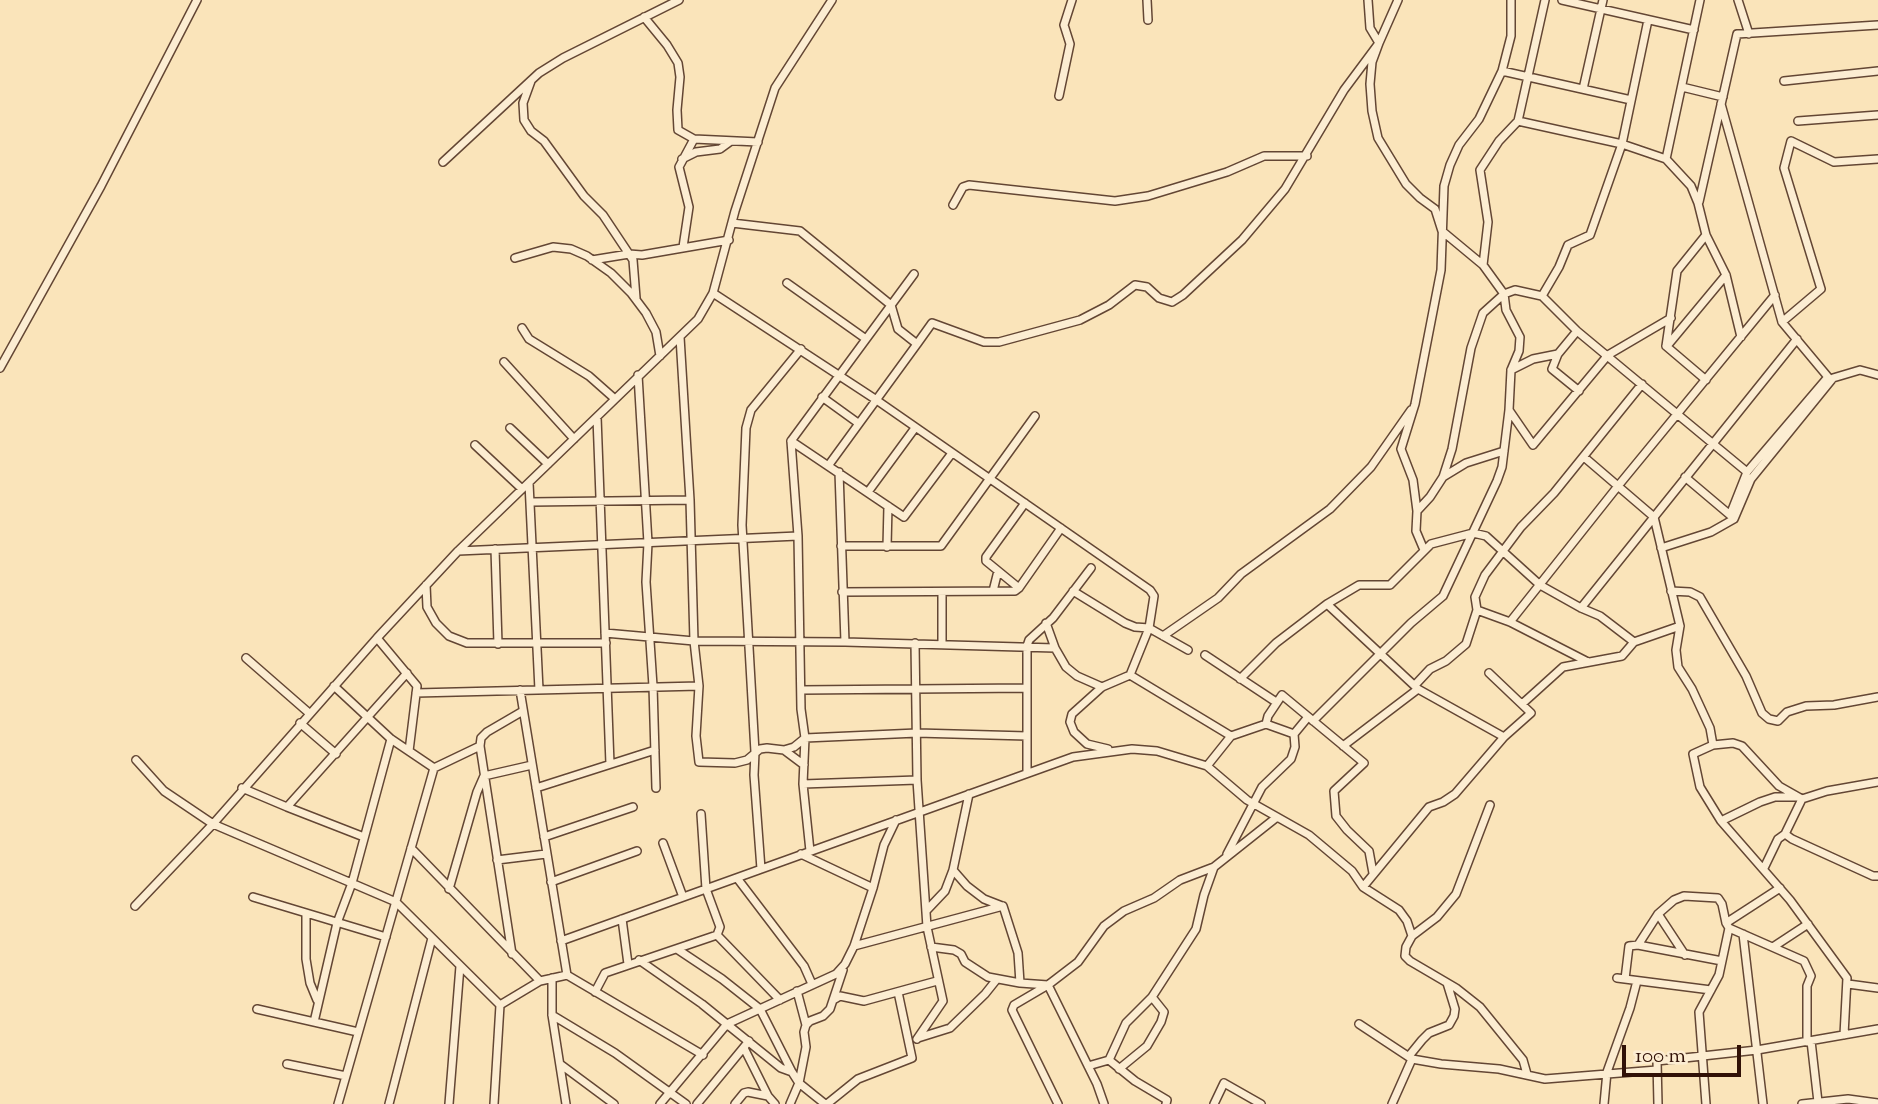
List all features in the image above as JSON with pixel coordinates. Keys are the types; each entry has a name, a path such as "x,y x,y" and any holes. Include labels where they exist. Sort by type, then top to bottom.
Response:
{"street":[{"path":"0,368 82,221 197,0"},
{"path":"443,162 531,81 563,58 679,0"},
{"path":"135,906 213,824 300,723 457,551 698,319 713,293 775,88 832,0"},
{"path":"1059,96 1070,44 1064,25 1072,0"},
{"path":"1147,0 1148,20"},
{"path":"1368,0 1370,29 1379,43"},
{"path":"1294,734 1380,655 1410,623 1443,596 1497,481 1504,451 1511,370 1519,351 1520,337 1506,310 1504,294 1483,265 1442,231 1435,209 1406,184 1378,138 1372,111 1372,62 1398,0"},
{"path":"1424,550 1416,531 1417,511 1413,480 1401,449 1415,404 1441,270 1444,186 1459,145 1479,119 1502,71 1511,36 1511,0"},
{"path":"1483,265 1488,222 1480,170 1499,141 1518,121 1545,0"},
{"path":"1562,0 1694,30"},
{"path":"1583,89 1603,0"},
{"path":"1666,159 1700,0"},
{"path":"1738,0 1749,33"},
{"path":"643,18 667,45 678,63 678,130 694,139 758,142"},
{"path":"1542,296 1568,245 1590,236 1622,144 1648,20"},
{"path":"1699,203 1737,34 1878,25"},
{"path":"828,466 932,323 984,342 999,342 1080,320 1110,305 1135,285 1147,287 1159,298 1172,302 1183,295 1242,240 1285,189 1344,90 1379,43"},
{"path":"1502,71 1631,100"},
{"path":"1784,80 1878,71"},
{"path":"531,81 523,103 524,120 531,131 544,141 572,182 603,215 633,260 636,299"},
{"path":"1682,87 1722,100"},
{"path":"1685,478 1730,515 1747,472 1828,377 1782,322 1722,100"},
{"path":"1798,121 1878,115"},
{"path":"1518,121 1622,144 1666,159 1691,186 1699,203 1706,236 1726,275 1741,337"},
{"path":"683,247 689,207 679,167 694,139"},
{"path":"682,159 696,152 720,149 732,141"},
{"path":"1782,322 1821,289 1784,168 1791,141 1834,162 1878,159"},
{"path":"953,205 963,187 968,185 1105,200 1148,197 1227,172 1264,156 1307,156"},
{"path":"732,223 800,231 891,305 898,329 917,344"},
{"path":"1667,346 1677,271 1706,236"},
{"path":"592,260 629,254 642,255 729,240"},
{"path":"515,258 553,247 571,249 592,260 611,273 636,299 656,332 660,356"},
{"path":"810,851 803,784 805,738 801,709 798,536 791,441 914,274"},
{"path":"1667,346 1726,275"},
{"path":"786,282 866,339"},
{"path":"1417,511 1443,477 1452,449 1471,348 1483,313 1504,294 1515,290 1542,296 1577,331 1747,472"},
{"path":"713,293 801,349 1150,590 1154,596 1149,628 1130,675 1102,687 1072,714 1070,722 1074,732 1087,744 1115,751"},
{"path":"1510,622 1775,295"},
{"path":"1509,410 1533,445 1608,355 1671,317"},
{"path":"522,328 529,339 589,376 615,399"},
{"path":"1577,331 1558,354 1552,369 1578,391"},
{"path":"680,337 692,541 694,641 699,686 696,736 699,762 735,763 747,760 755,752 768,748 784,750 794,747 805,738 917,733 1027,736"},
{"path":"1581,608 1797,339"},
{"path":"1667,346 1706,380"},
{"path":"761,869 742,507 747,419 751,410 801,349"},
{"path":"1511,370 1533,359 1558,354"},
{"path":"503,362 574,439"},
{"path":"1661,548 1703,535 1734,519 1751,478 1833,378 1860,370 1878,375"},
{"path":"638,375 648,543 646,582 656,788"},
{"path":"1343,746 1416,687 1430,669 1446,661 1466,644 1477,610 1475,597 1485,575 1521,527 1584,457 1642,384"},
{"path":"822,397 858,423"},
{"path":"1163,636 1218,598 1241,574 1330,509 1371,467 1415,404"},
{"path":"841,546 941,546 1035,416"},
{"path":"597,417 610,764"},
{"path":"510,428 548,464"},
{"path":"868,492 915,428"},
{"path":"791,441 904,517 952,453"},
{"path":"475,445 522,489"},
{"path":"1443,477 1466,463 1504,451"},
{"path":"1584,457 1654,517 1680,626 1676,650 1678,667 1692,689 1710,728 1713,745"},
{"path":"839,472 845,642"},
{"path":"529,482 539,690"},
{"path":"531,502 690,500"},
{"path":"1020,588 986,561 986,557 1025,503"},
{"path":"887,547 888,506"},
{"path":"842,592 1015,591 1020,588 1061,528"},
{"path":"1240,679 1276,643 1327,604 1359,585 1390,585 1431,544 1473,533 1486,536 1540,585 1600,616 1634,642"},
{"path":"457,551 798,536"},
{"path":"495,550 498,644"},
{"path":"1027,774 1027,646 1029,640 1091,568"},
{"path":"993,591 998,571"},
{"path":"426,585 427,607 436,623 449,636 467,643 606,643"},
{"path":"1073,591 1125,623 1149,628 1188,650"},
{"path":"1671,591 1689,592 1700,597 1746,676 1762,713 1769,719 1779,721 1787,712 1806,706 1878,697"},
{"path":"942,592 942,644"},
{"path":"1327,604 1416,687 1504,737"},
{"path":"1477,610 1510,622 1589,662"},
{"path":"1046,623 1055,648 1066,667 1077,676 1102,687"},
{"path":"1522,704 1563,667 1622,656 1634,642 1680,626"},
{"path":"605,633 694,641 915,643 1055,648"},
{"path":"377,638 417,686 409,751"},
{"path":"915,643 917,780 927,927 943,1001 917,1039"},
{"path":"1205,655 1276,702"},
{"path":"246,658 310,713"},
{"path":"287,807 407,673"},
{"path":"1363,887 1429,807 1455,794 1504,737 1531,713 1489,673"},
{"path":"1130,675 1231,736"},
{"path":"334,686 391,739 434,768"},
{"path":"416,693 699,686"},
{"path":"802,690 1027,688"},
{"path":"520,690 567,975"},
{"path":"1266,724 1268,716 1282,695 1364,765 1334,791 1335,816 1369,851 1373,873"},
{"path":"512,954 480,746 481,738 486,732 523,711"},
{"path":"300,723 336,754"},
{"path":"1207,766 1231,736 1266,724 1294,734"},
{"path":"1224,858 1262,787 1291,759 1295,747 1294,734"},
{"path":"314,1022 337,923 352,883 391,739"},
{"path":"1800,798 1779,786 1742,746 1733,743 1713,745 1692,754 1700,787 1721,821 1764,868 1847,978 1844,1035"},
{"path":"338,1104 434,768 480,746"},
{"path":"561,941 1073,757 1132,749 1157,751 1207,766 1247,800 1309,835 1352,871 1363,887 1399,909 1412,936"},
{"path":"536,788 655,750"},
{"path":"784,750 804,765"},
{"path":"136,760 163,791 213,824 396,902 500,1005 494,1104"},
{"path":"484,776 532,765"},
{"path":"450,889 484,776"},
{"path":"803,784 917,780"},
{"path":"1721,821 1776,797 1800,798 1878,782"},
{"path":"242,789 364,837"},
{"path":"926,911 945,891 953,870 969,794"},
{"path":"1764,868 1778,839 1785,834 1800,798"},
{"path":"1490,805 1456,894 1437,917 1412,936 1405,956 1447,982 1480,1007 1523,1060 1527,1074"},
{"path":"544,837 633,807"},
{"path":"701,814 706,889 720,927 717,935"},
{"path":"1058,1104 1012,1010 1014,1005 1048,985 1078,962 1104,926 1124,911 1154,898 1180,880 1214,867 1277,817"},
{"path":"790,1104 799,1083 806,1047 806,1025 823,1016 835,999 873,888 884,845 896,819"},
{"path":"1785,834 1878,876"},
{"path":"663,844 682,897"},
{"path":"411,848 540,981"},
{"path":"551,882 637,850"},
{"path":"497,860 546,854"},
{"path":"801,855 873,888"},
{"path":"1088,1066 1109,1060 1126,1023 1152,997 1196,929 1214,867"},
{"path":"953,870 967,886 984,899 1003,906"},
{"path":"737,878 804,966 812,984"},
{"path":"1728,926 1780,888"},
{"path":"1638,945 1658,914 1674,900 1684,896 1707,896 1718,898 1722,904 1728,926 1722,961 1719,975 1699,1012 1706,1104"},
{"path":"253,897 386,937"},
{"path":"854,946 1003,906"},
{"path":"1003,906 1018,953 1020,983"},
{"path":"306,913 306,959 310,983 317,1000"},
{"path":"1658,914 1685,955"},
{"path":"621,919 628,964"},
{"path":"1773,947 1808,924"},
{"path":"1728,926 1804,961 1809,968 1809,1042 1818,1102"},
{"path":"1743,934 1763,1104"},
{"path":"595,992 605,973 717,935"},
{"path":"717,935 780,1000"},
{"path":"389,1104 432,938"},
{"path":"1711,990 1621,979 1629,946 1638,945 1722,961"},
{"path":"931,947 954,950 975,970 997,979 1048,985"},
{"path":"677,949 760,1009 799,1083 826,1104 858,1079 912,1058 898,992"},
{"path":"639,960 702,1004 746,1044 781,1068 792,1072"},
{"path":"660,1104 727,1024 836,974 845,964"},
{"path":"449,1104 460,966"},
{"path":"500,1005 540,981 567,975 702,1055"},
{"path":"552,978 552,1015 566,1104"},
{"path":"907,1042 950,1028 997,979"},
{"path":"835,999 840,996 864,1001 937,981"},
{"path":"1604,1104 1607,1072 1637,981"},
{"path":"1392,1104 1410,1057 1429,1033 1449,1025 1454,1016 1455,1009 1447,982"},
{"path":"1848,984 1878,988"},
{"path":"1048,985 1104,1104"},
{"path":"797,991 806,1025"},
{"path":"1119,1069 1147,1046 1161,1022 1164,1012 1152,997"},
{"path":"257,1009 358,1032"},
{"path":"552,1015 615,1053 686,1104"},
{"path":"1359,1024 1410,1057 1545,1079 1657,1070"},
{"path":"1658,1104 1657,1061 1809,1042 1878,1029"},
{"path":"746,1044 768,1096 775,1104"},
{"path":"696,1104 746,1044"},
{"path":"1109,1060 1167,1100 1166,1104"},
{"path":"287,1064 346,1076"},
{"path":"560,1064 614,1104"},
{"path":"1214,1104 1224,1083 1260,1104"},
{"path":"735,1104 744,1093 768,1096"},
{"path":"1802,1104 1878,1103"}]}
